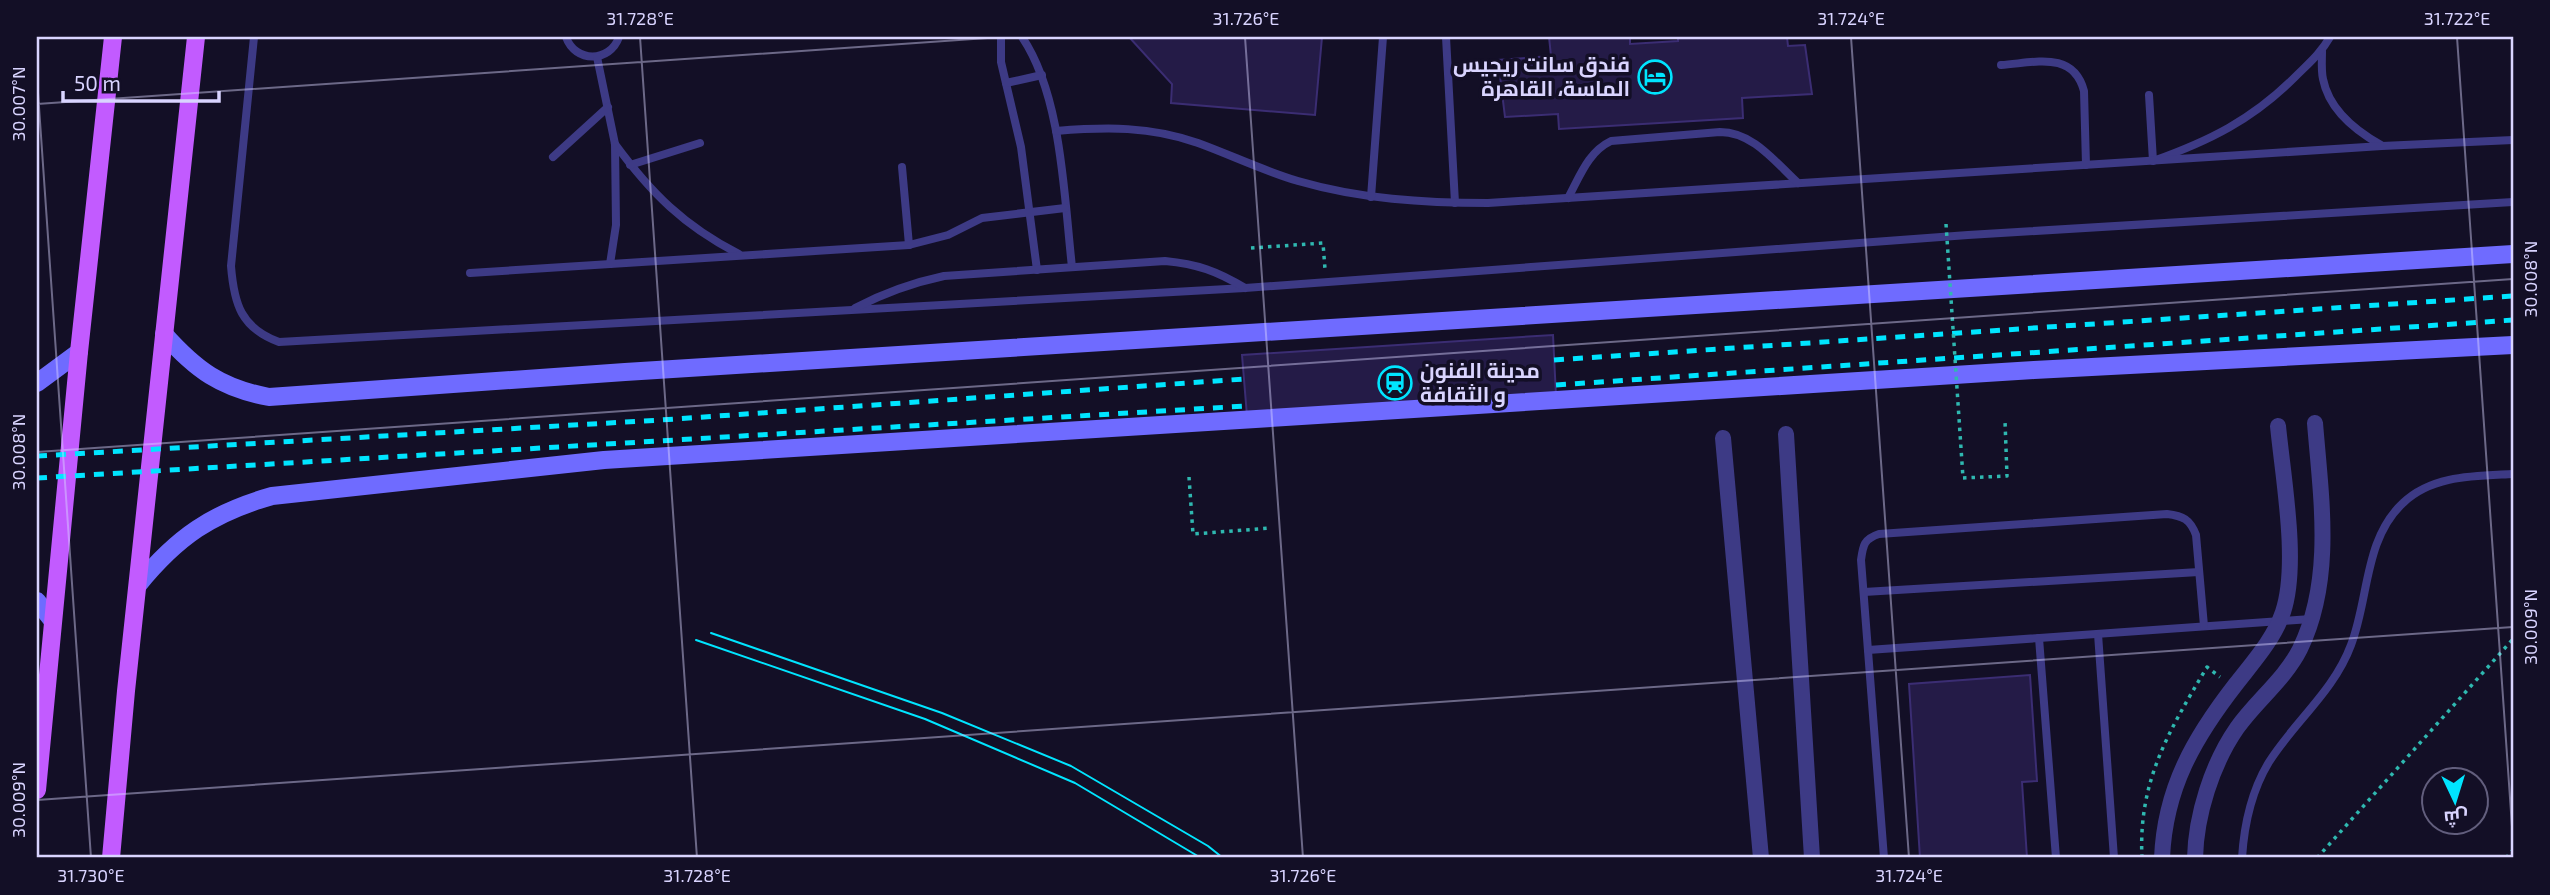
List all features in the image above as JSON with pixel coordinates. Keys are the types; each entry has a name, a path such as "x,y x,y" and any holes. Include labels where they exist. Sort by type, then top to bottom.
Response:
{"main road":[{"path":"37,790 79,352 113,37"},
{"path":"111,858 196,37"}],"street":[{"path":"164,334 197,368 244,393 269,397 625,372 2513,254"},
{"path":"138,585 158,559 201,525 240,505 272,496 604,460 2034,370 2513,345"},
{"path":"37,383 79,352"},
{"path":"2195,858 2204,805 2218,762 2237,728 2283,674 2299,650 2320,588 2321,507 2315,424"},
{"path":"2162,858 2169,804 2194,745 2210,718 2262,650 2283,613 2289,581 2290,553 2278,426"},
{"path":"1786,434 1812,858"},
{"path":"1723,438 1761,858"},
{"path":"37,601 52,620"}],"lane":[{"path":"254,37 231,266 233,291 239,310 262,336 279,342 1245,288 1968,235 2513,202"},
{"path":"566,37 572,49 579,54 597,57 613,49 619,37"},
{"path":"1001,37 1001,62 1021,147 1037,270"},
{"path":"1022,37 1033,53 1042,75 1056,131 1072,267"},
{"path":"1371,197 1383,37"},
{"path":"1446,37 1455,203"},
{"path":"2153,161 2193,147 2235,126 2272,100 2322,51 2330,37"},
{"path":"2322,51 2323,81 2336,108 2356,130 2382,146"},
{"path":"597,57 615,144 616,225 610,264"},
{"path":"2001,65 2053,62 2064,64 2074,71 2081,80 2084,91 2086,165"},
{"path":"1006,83 1042,75"},
{"path":"2148,95 2153,161"},
{"path":"553,157 608,107"},
{"path":"1056,131 1111,127 1154,131 1196,142 1297,181 1371,197 1455,203 2513,140"},
{"path":"1568,198 1591,155 1611,141 1720,132 1737,134 1752,141 1798,183"},
{"path":"631,165 700,143"},
{"path":"615,144 659,199 684,221 742,256"},
{"path":"902,167 909,245"},
{"path":"470,273 909,245 948,235 982,218 1065,208"},
{"path":"853,310 881,294 912,282 944,276 1072,267 1174,262 1194,264 1221,273 1245,288"},
{"path":"2242,858 2248,819 2257,788 2270,762 2336,677 2350,649 2359,624 2379,539 2395,512 2421,489 2438,482 2513,474"},
{"path":"1884,858 1864,592 1863,546 1868,538 1879,534 2167,514 2182,516 2191,523 2196,535 2204,626"},
{"path":"1864,592 2199,572"},
{"path":"1868,650 2311,619"},
{"path":"2098,634 2114,858"},
{"path":"2039,638 2056,858"}],"path":[{"path":"1946,224 1963,478 2007,476 2005,421"},
{"path":"1251,248 1323,243 1326,282"},
{"path":"1189,477 1193,534 1271,528"},
{"path":"2317,858 2513,639"},
{"path":"2506,858 2513,850"}],"building":[{"path":"1129,37 1322,37 1315,115 1171,103 1172,84"},
{"name":"فندق سانت ريجيس الماسة، القاهرة","path":"1549,37 1630,37 1630,44 1678,41 1678,37 1787,37 1788,46 1805,45 1812,94 1742,98 1743,118 1559,129 1558,114 1505,117 1498,60 1551,56"},
{"path":"1553,335 1556,396 1247,416 1242,355"},
{"path":"2030,675 2037,781 2022,782 2027,858 1920,858 1909,684"}],"tram line":[{"path":"711,633 942,713 1071,766 1208,846 1223,858"},
{"path":"696,640 925,719 1075,783 1201,858"}],"railway":[{"path":"1554,360 2513,296"},
{"path":"1556,385 2513,320"},
{"path":"37,456 661,420 1244,379"},
{"path":"37,478 1246,406"}],"place":[{"name":"فندق سانت ريجيس الماسة، القاهرة","path":"1655,77"},
{"name":"مدينة الفنون و الثقافة","path":"1395,383"}]}
